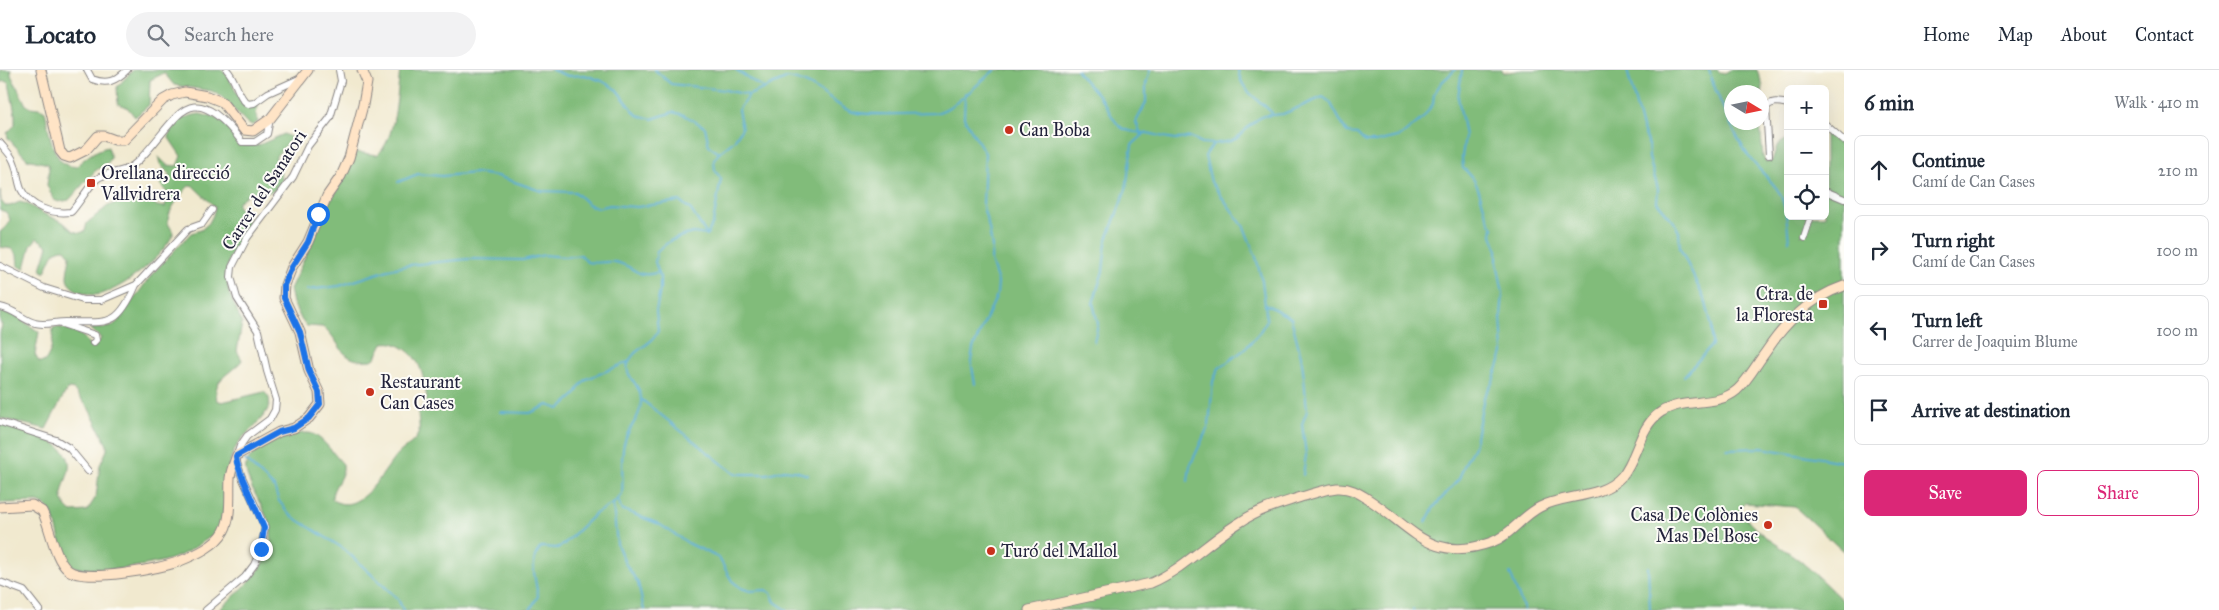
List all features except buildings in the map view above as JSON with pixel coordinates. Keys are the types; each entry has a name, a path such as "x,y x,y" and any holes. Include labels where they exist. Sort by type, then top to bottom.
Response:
{"street":[{"path":"87,70 92,79 109,82 116,80 127,70"},
{"path":"227,70 233,78 243,101 248,104 254,103 268,93 285,86 307,72"},
{"name":"Carrer del Sanatori","path":"236,456 240,446 248,436 270,419 276,410 276,400 258,331 237,298 231,277 232,266 247,238 293,177 308,146 330,118 341,81 339,70"},
{"path":"0,507 32,505 42,510 60,561 72,573 110,575 180,561 208,547 223,532 227,524 230,475 236,456 279,432 294,428 309,418 320,404 319,392 309,371 300,332 284,298 284,285 292,267 308,242 327,196 341,176 349,158 364,106 367,82 362,70"},
{"path":"42,72 61,153 68,158 74,158 86,150 98,136 118,141 126,138 163,100 176,93 198,94 219,101 227,107 246,131 253,131 270,120 307,72"},
{"path":"1769,155 1766,107 1770,103 1784,103"},
{"path":"0,143 13,159 21,188 28,199 42,209 60,213 71,212 99,177 126,171 138,162 179,112 190,107 214,111 242,142 255,142 267,134 270,120"},
{"path":"1829,128 1844,141"},
{"path":"1829,193 1844,200"},
{"path":"0,307 12,310 36,324 56,322 99,323 112,320 132,295 136,285 188,228 202,224 212,210"},
{"path":"1804,238 1810,220"},
{"path":"0,266 32,284 83,300 101,300 136,285"},
{"path":"1029,610 1151,583 1167,575 1250,516 1285,502 1338,488 1349,489 1362,495 1415,536 1432,545 1454,548 1470,547 1493,541 1542,506 1594,492 1617,481 1630,463 1644,431 1655,416 1674,406 1721,399 1731,394 1744,382 1792,318 1821,296 1844,286"},
{"path":"56,322 95,335 96,340 94,343"},
{"path":"0,422 56,440 69,448 88,471"},
{"path":"206,610 250,572 258,557 264,538 264,524 242,477 236,456"},
{"path":"0,582 24,591 39,610"}],"green space":[{"path":"0,70 11,70 11,75 26,105 45,111 53,147 62,162 69,166 77,166 91,154 108,147 111,157 109,162 95,171 69,200 59,202 54,200 47,185 48,164 27,159 8,138 7,133 15,125 15,114 9,83 4,81 0,83"},
{"path":"133,70 221,70 227,74 239,98 258,106 256,114 258,122 253,125 248,124 222,97 212,91 174,85 164,73 150,80 149,105 135,117 127,107 118,104 117,87"},
{"path":"400,70 1502,70 1503,73 1522,70 1718,70 1725,73 1730,70 1757,70 1763,85 1724,85 1724,130 1761,130 1763,157 1766,162 1772,161 1777,146 1784,141 1784,220 1829,220 1829,135 1844,148 1844,552 1795,507 1745,503 1740,508 1750,524 1798,559 1844,602 1844,610 219,610 256,574 264,563 269,551 271,539 270,526 246,472 247,462 257,451 277,440 297,434 313,434 343,464 342,474 332,495 332,499 342,504 351,503 369,491 396,456 418,434 418,415 427,398 420,369 414,357 402,347 388,343 383,343 376,357 372,360 354,359 348,356 326,329 307,326 302,321 293,303 290,289 317,232 325,208 337,191 356,152 377,155 383,148 392,128"},
{"path":"200,114 215,118 227,125 244,146 259,145 284,134 292,138 276,156 276,162 282,179 278,188 274,191 248,194 238,202 238,207 248,216 247,227 229,259 226,275 229,293 242,323 237,351 242,360 220,381 217,386 217,400 222,402 264,392 269,398 269,404 262,418 240,441 234,452 227,474 224,509 218,532 179,556 156,563 104,570 88,570 75,567 68,562 64,555 51,512 45,506 38,502 0,503 0,424 46,439 64,451 69,460 69,469 62,495 64,504 72,512 87,511 96,497 100,465 107,450 107,445 89,409 74,390 69,389 65,393 46,429 0,418 0,333 2,325 0,322 0,311 12,313 39,332 35,355 39,362 44,362 49,355 53,328 56,327 76,332 89,345 97,345 101,338 90,329 111,327 117,322 153,273 191,233 201,230 209,223 215,207 192,185 189,186 179,197 170,212 168,222 173,234 161,253 128,281 105,293 93,295 80,292 69,283 67,276 70,255 65,249 60,249 54,254 44,273 41,269 48,246 37,238 31,245 25,268 18,266 17,255 12,249 0,247 0,232 8,225 10,219 6,212 0,210 0,190 1,201 5,206 20,202 27,204 63,222 73,231 80,233 85,231 87,223 108,206 120,201 133,202 147,198 157,206 165,207 168,194 160,184 170,175 160,164 158,156 167,165 177,166 181,156 169,138 170,132 180,120"}],"waterway":[{"path":"552,70 568,76 585,75 602,81 616,89 637,115 652,119 673,112 684,115 705,127 709,146 719,153"},
{"path":"655,70 671,84 725,90 749,95"},
{"path":"736,70 763,88"},
{"path":"707,235 713,223 721,179 715,170 714,160 719,153 734,141 742,128 738,110 749,95 788,78 798,80 815,88 842,107 857,113 936,113 960,100 995,70"},
{"path":"1077,70 1101,98 1114,120 1122,128 1173,139 1190,137 1202,143 1213,144 1237,138 1263,116 1283,114 1323,97 1330,102 1347,133 1357,134 1365,142 1376,142 1401,136 1423,118 1433,104 1434,94 1441,83 1455,70"},
{"path":"1141,134 1136,122 1146,103 1146,84 1150,70"},
{"path":"1238,70 1243,84 1272,113"},
{"path":"1426,522 1434,507 1459,479 1474,447 1484,397 1493,381 1503,353 1501,316 1503,293 1497,262 1497,248 1492,235 1493,228 1475,182 1463,168 1462,157 1465,136 1458,97 1462,70"},
{"path":"1627,70 1641,125 1648,142 1649,158 1658,189 1657,202 1674,222 1679,232 1680,248 1706,303 1712,327 1712,345 1684,376"},
{"path":"1709,70 1721,103 1744,149 1782,198 1789,241"},
{"path":"965,93 964,118 985,153 983,207 992,247 991,261 998,282 997,295 973,348 971,361 975,384"},
{"path":"1094,342 1098,324 1093,303 1103,271 1106,242 1126,189 1132,145 1144,134"},
{"path":"1188,481 1190,466 1209,425 1213,381 1219,368 1244,350 1259,333 1267,320 1262,281 1256,257 1244,227 1211,182 1205,156 1213,144"},
{"path":"398,182 418,174 442,176 476,173 497,176 541,191 575,192 588,204 597,208 610,205 637,207 680,201 691,210 707,235"},
{"path":"644,610 638,583 625,563 617,544 613,504 622,494 622,458 626,437 641,407 641,395 627,369 630,359 634,354 651,340 658,331 656,311 660,290 660,277 655,262 657,251 670,241 682,236 693,233 707,235"},
{"path":"307,290 339,286 409,265 468,259 523,260 544,255 566,257 581,255 587,262 615,262 645,274 659,272"},
{"path":"1265,304 1291,318 1301,356 1307,411 1302,424 1306,455 1303,475"},
{"path":"500,412 530,413 548,405 559,409 575,395 587,379 628,362"},
{"path":"641,399 735,474 767,474 784,470 808,475"},
{"path":"1727,449 1762,448 1844,462"},
{"path":"245,460 274,487 279,501 290,515 344,549 398,599 403,610"},
{"path":"618,499 621,509 659,524 688,543 719,558 732,581 741,588 750,591 766,590 771,593 775,602 787,610"},
{"path":"530,610 538,596 534,564 537,552 541,547 557,548 563,545 595,514 612,504"},
{"path":"1648,567 1650,610"},
{"path":"1510,573 1524,610"}],"place":[{"name":"Can Boba","path":"1009,130"},
{"name":"Orellana, direcció Vallvidrera","path":"91,183"},
{"name":"Ctra. de la Floresta","path":"1823,304"},
{"name":"Restaurant Can Cases","path":"370,392"},
{"name":"Casa De Colònies Mas Del Bosc","path":"1768,525"},
{"name":"Turó del Mallol","path":"991,551"}],"route":[{"path":"261,549 265,535 264,524 242,477 236,456 279,432 294,428 309,418 320,404 319,392 309,371 300,332 284,298 284,285 292,267 308,242 318,214"}]}
